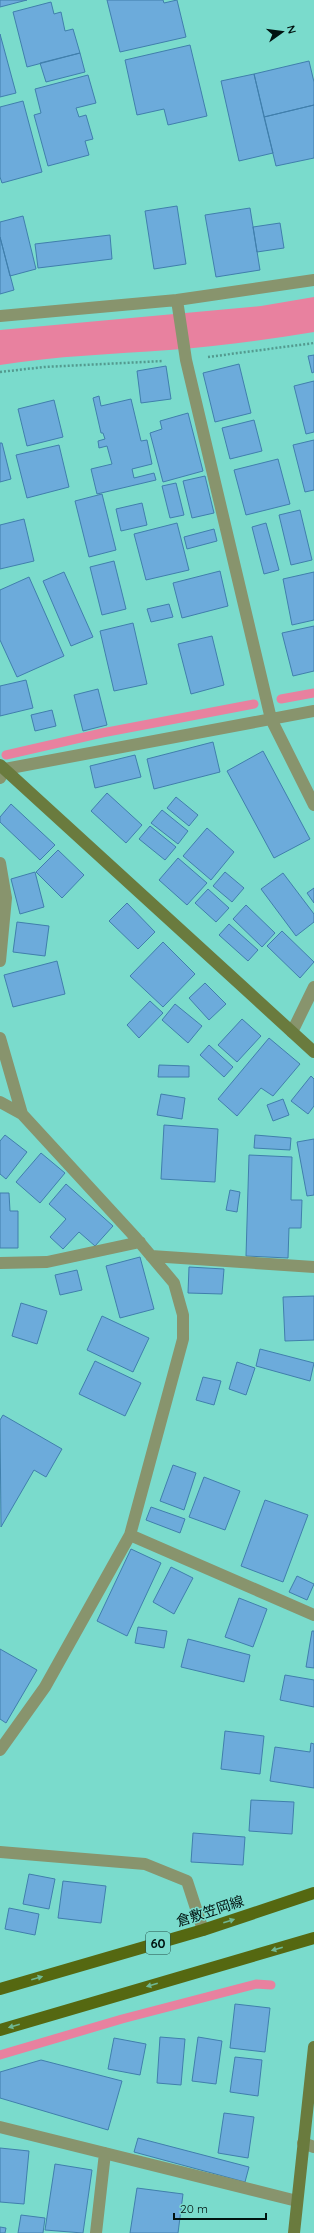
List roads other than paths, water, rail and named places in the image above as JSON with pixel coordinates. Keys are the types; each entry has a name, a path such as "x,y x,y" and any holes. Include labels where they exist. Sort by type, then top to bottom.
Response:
{"main road":[{"name":"倉敷笠岡線","path":"0,1989 203,1930 314,1893"},
{"path":"0,2030 314,1938"}],"street":[{"path":"0,316 177,304 314,280"},
{"path":"177,304 186,356 271,719 314,806"},
{"path":"2,771 314,711"},
{"path":"2,771 314,1052"},
{"path":"0,863 6,898 0,961"},
{"path":"292,1032 314,987"},
{"path":"0,1038 22,1114"},
{"path":"0,1102 22,1114 140,1242 174,1283 184,1315 183,1339 130,1535 45,1687 0,1750"},
{"path":"0,1263 47,1262 140,1242"},
{"path":"151,1256 314,1267"},
{"path":"130,1535 314,1615"},
{"path":"0,1852 145,1864 187,1881 203,1930"},
{"path":"294,2233 297,2201 309,2145 314,2048"},
{"path":"0,2127 297,2201"},
{"path":"96,2233 105,2153"}],"waterway":[{"path":"281,699 314,693"},
{"path":"6,755 102,733 254,704"},
{"path":"0,2055 122,2019 256,1984 271,1985"}]}
